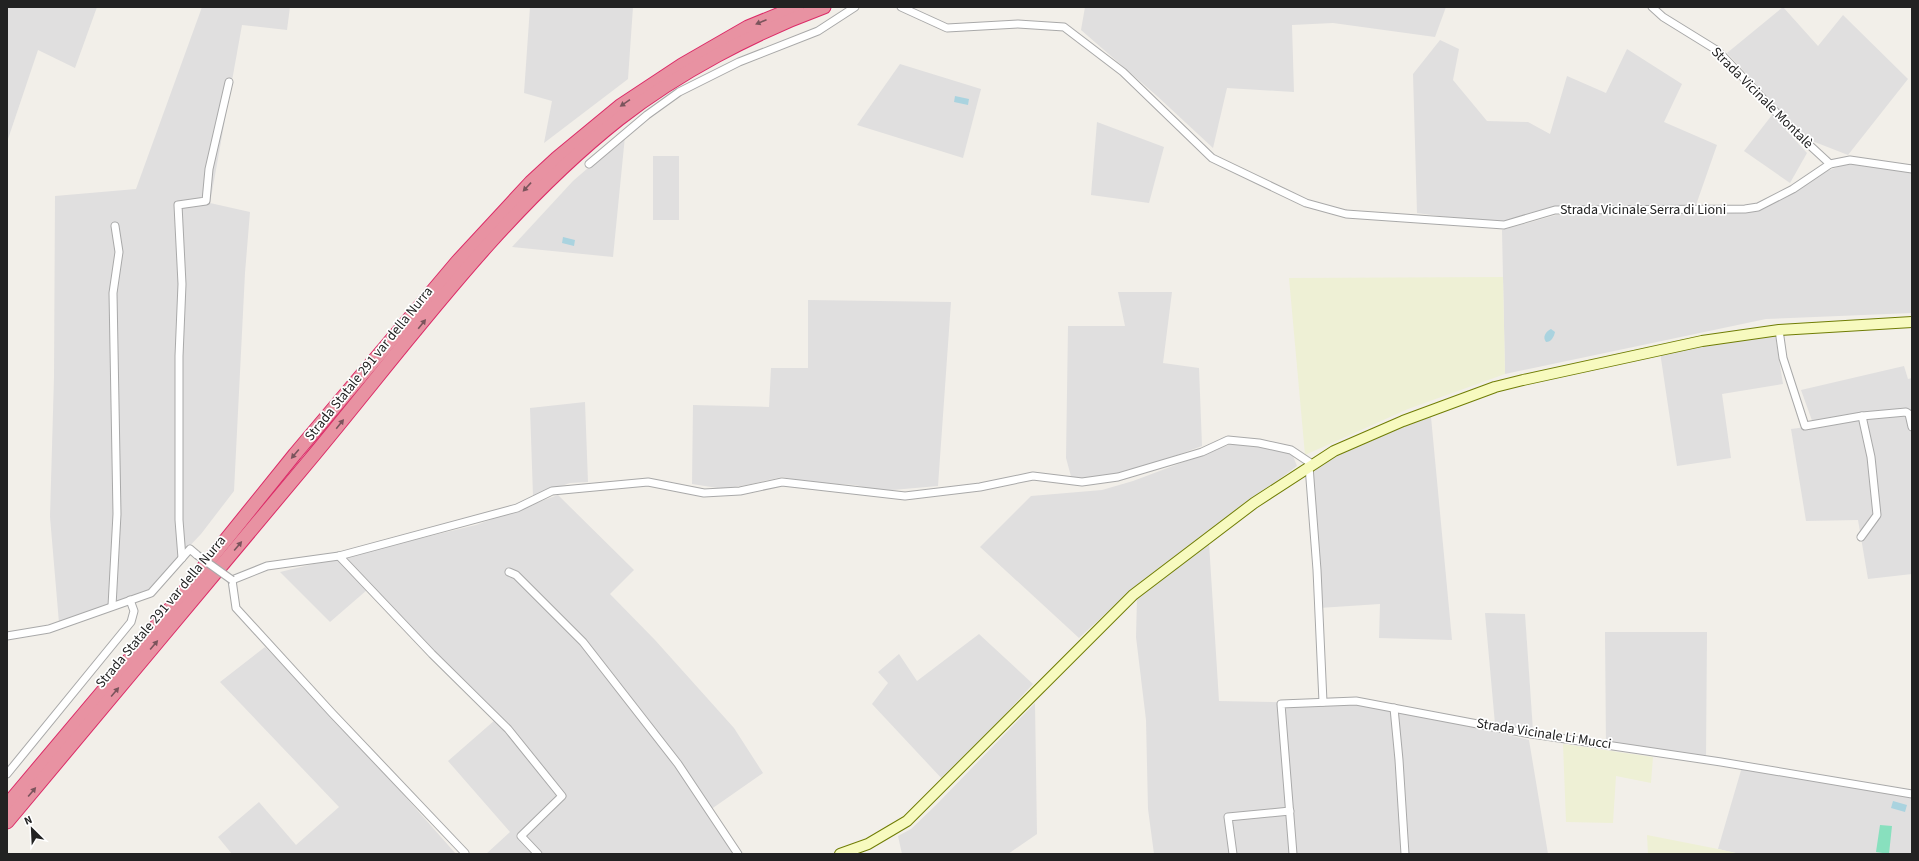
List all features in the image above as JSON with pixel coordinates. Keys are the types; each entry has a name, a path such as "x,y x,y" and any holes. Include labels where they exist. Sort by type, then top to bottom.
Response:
{"highway":[{"name":"Strada Statale 291 var della Nurra","path":"7,805 124,666 295,454 457,262 531,182 557,158 620,106 676,69 748,27 797,7"},
{"name":"Strada Statale 291 var della Nurra","path":"7,822 467,270 525,204 619,119 653,95 688,73 747,40 795,18 824,7"}],"street":[{"path":"589,164 648,115 679,92 738,62 818,31 855,7"},
{"name":"Strada Vicinale Serra di Lioni","path":"901,7 947,28 1018,24 1064,27 1123,72 1212,158 1306,203 1346,214 1504,225 1555,210 1745,209 1758,207 1793,188 1830,164 1850,160 1912,169"},
{"name":"Strada Vicinale Montalè","path":"1652,7 1663,16 1718,51 1790,127 1830,164"},
{"path":"182,558 179,520 179,364 182,284 178,205 206,201 209,169 229,82"},
{"path":"112,606 117,514 113,293 119,252 115,226"},
{"path":"840,854 868,844 907,821 1133,595 1254,503 1310,465 1334,451 1403,421 1495,387 1702,341 1779,330 1912,322"},
{"path":"1779,330 1783,358 1805,426 1862,416 1907,412 1912,426"},
{"path":"1861,537 1877,516 1871,457 1862,416"},
{"path":"232,580 266,566 340,556 517,508 552,491 648,482 704,493 740,491 782,482 905,496 980,487 1033,476 1082,482 1118,477 1202,452 1228,440 1259,443 1291,450 1310,465 1317,570 1323,702"},
{"path":"7,636 49,629 151,593 190,549 232,580 236,608 332,713 465,853"},
{"path":"340,556 432,654 508,729 562,796 521,836 538,854"},
{"path":"509,572 516,575 583,642 678,764 738,854"},
{"path":"7,774 131,622 134,611 130,600"},
{"name":"Strada Vicinale Li Mucci","path":"1293,854 1281,704 1356,701 1525,733 1713,761 1912,794"},
{"path":"1394,708 1400,760 1405,854"},
{"path":"1233,854 1228,816 1290,811"}],"shaded area":[{"path":"7,7 97,7 75,68 38,50 7,142"},
{"path":"202,7 290,7 287,30 242,25 210,203 250,212 245,273 234,491 201,534 147,591 59,623 50,517 54,377 55,196 136,189"},
{"path":"530,7 633,7 628,79 544,143 552,101 524,93"},
{"path":"1085,7 1446,7 1435,37 1333,23 1292,25 1294,92 1227,88 1213,148 1157,96 1081,30"},
{"path":"1783,7 1818,46 1843,15 1908,79 1848,155 1807,139 1727,53"},
{"path":"1440,40 1459,49 1453,80 1487,121 1528,122 1550,134 1567,76 1606,93 1627,49 1682,84 1664,122 1717,145 1696,205 1636,210 1551,210 1497,224 1417,213 1413,74"},
{"path":"900,64 981,89 963,158 857,125"},
{"path":"1772,115 1807,153 1790,183 1744,151"},
{"path":"1097,122 1164,147 1149,203 1091,195"},
{"path":"625,136 613,257 512,247 573,181"},
{"path":"653,156 679,156 679,220 653,220"},
{"path":"1846,164 1892,165 1912,170 1912,313 1766,319 1505,374 1502,230 1556,215 1730,213 1775,202 1827,171"},
{"path":"1118,292 1172,292 1163,363 1199,368 1202,446 1137,470 1072,480 1066,458 1068,326 1125,326"},
{"path":"808,300 951,302 938,486 881,491 855,485 807,482 782,477 724,489 692,484 693,405 769,407 771,368 808,368"},
{"path":"1775,334 1783,384 1722,394 1731,458 1677,466 1660,352"},
{"path":"1904,366 1908,379 1912,378 1912,412 1908,413 1912,431 1912,574 1868,579 1858,520 1806,521 1791,429 1814,426 1801,390"},
{"path":"585,402 588,482 570,483 533,496 530,408"},
{"path":"1431,417 1452,640 1379,638 1380,604 1319,608 1313,465 1337,450"},
{"path":"1234,443 1291,451 1297,466 1138,584 1079,638 980,547 1031,496 1102,490 1133,481"},
{"path":"558,495 634,570 610,594 655,640 734,728 763,773 710,810 736,854 486,854 510,832 448,761 495,720 367,590 330,622 280,572 476,525"},
{"path":"1209,543 1219,701 1375,704 1529,740 1548,854 1154,854 1148,809 1146,720 1136,637 1137,597"},
{"path":"1485,613 1525,614 1533,731 1495,724"},
{"path":"1605,632 1707,632 1706,757 1606,746"},
{"path":"979,634 1033,684 944,781 872,704 888,683 878,672 899,654 917,681"},
{"path":"265,647 333,715 456,854 232,854 218,837 259,802 296,845 339,807 220,682"},
{"path":"1035,703 1037,834 1008,854 902,854 898,836 911,829 936,805"},
{"path":"1742,767 1912,792 1912,854 1740,854 1718,849"}],"green space":[{"path":"1503,277 1505,374 1408,409 1305,455 1289,278"},
{"path":"1563,744 1653,757 1651,783 1616,776 1613,823 1566,822"},
{"path":"1880,825 1892,826 1889,854 1876,852"},
{"path":"1647,835 1718,849 1740,854 1648,854"}],"water":[{"path":"955,96 969,99 968,105 954,102"},
{"path":"563,237 575,240 574,246 562,243"},
{"path":"1551,329 1555,332 1554,336 1551,340 1546,342 1544,338 1545,334"},
{"path":"1893,801 1907,805 1905,812 1891,808"}]}
